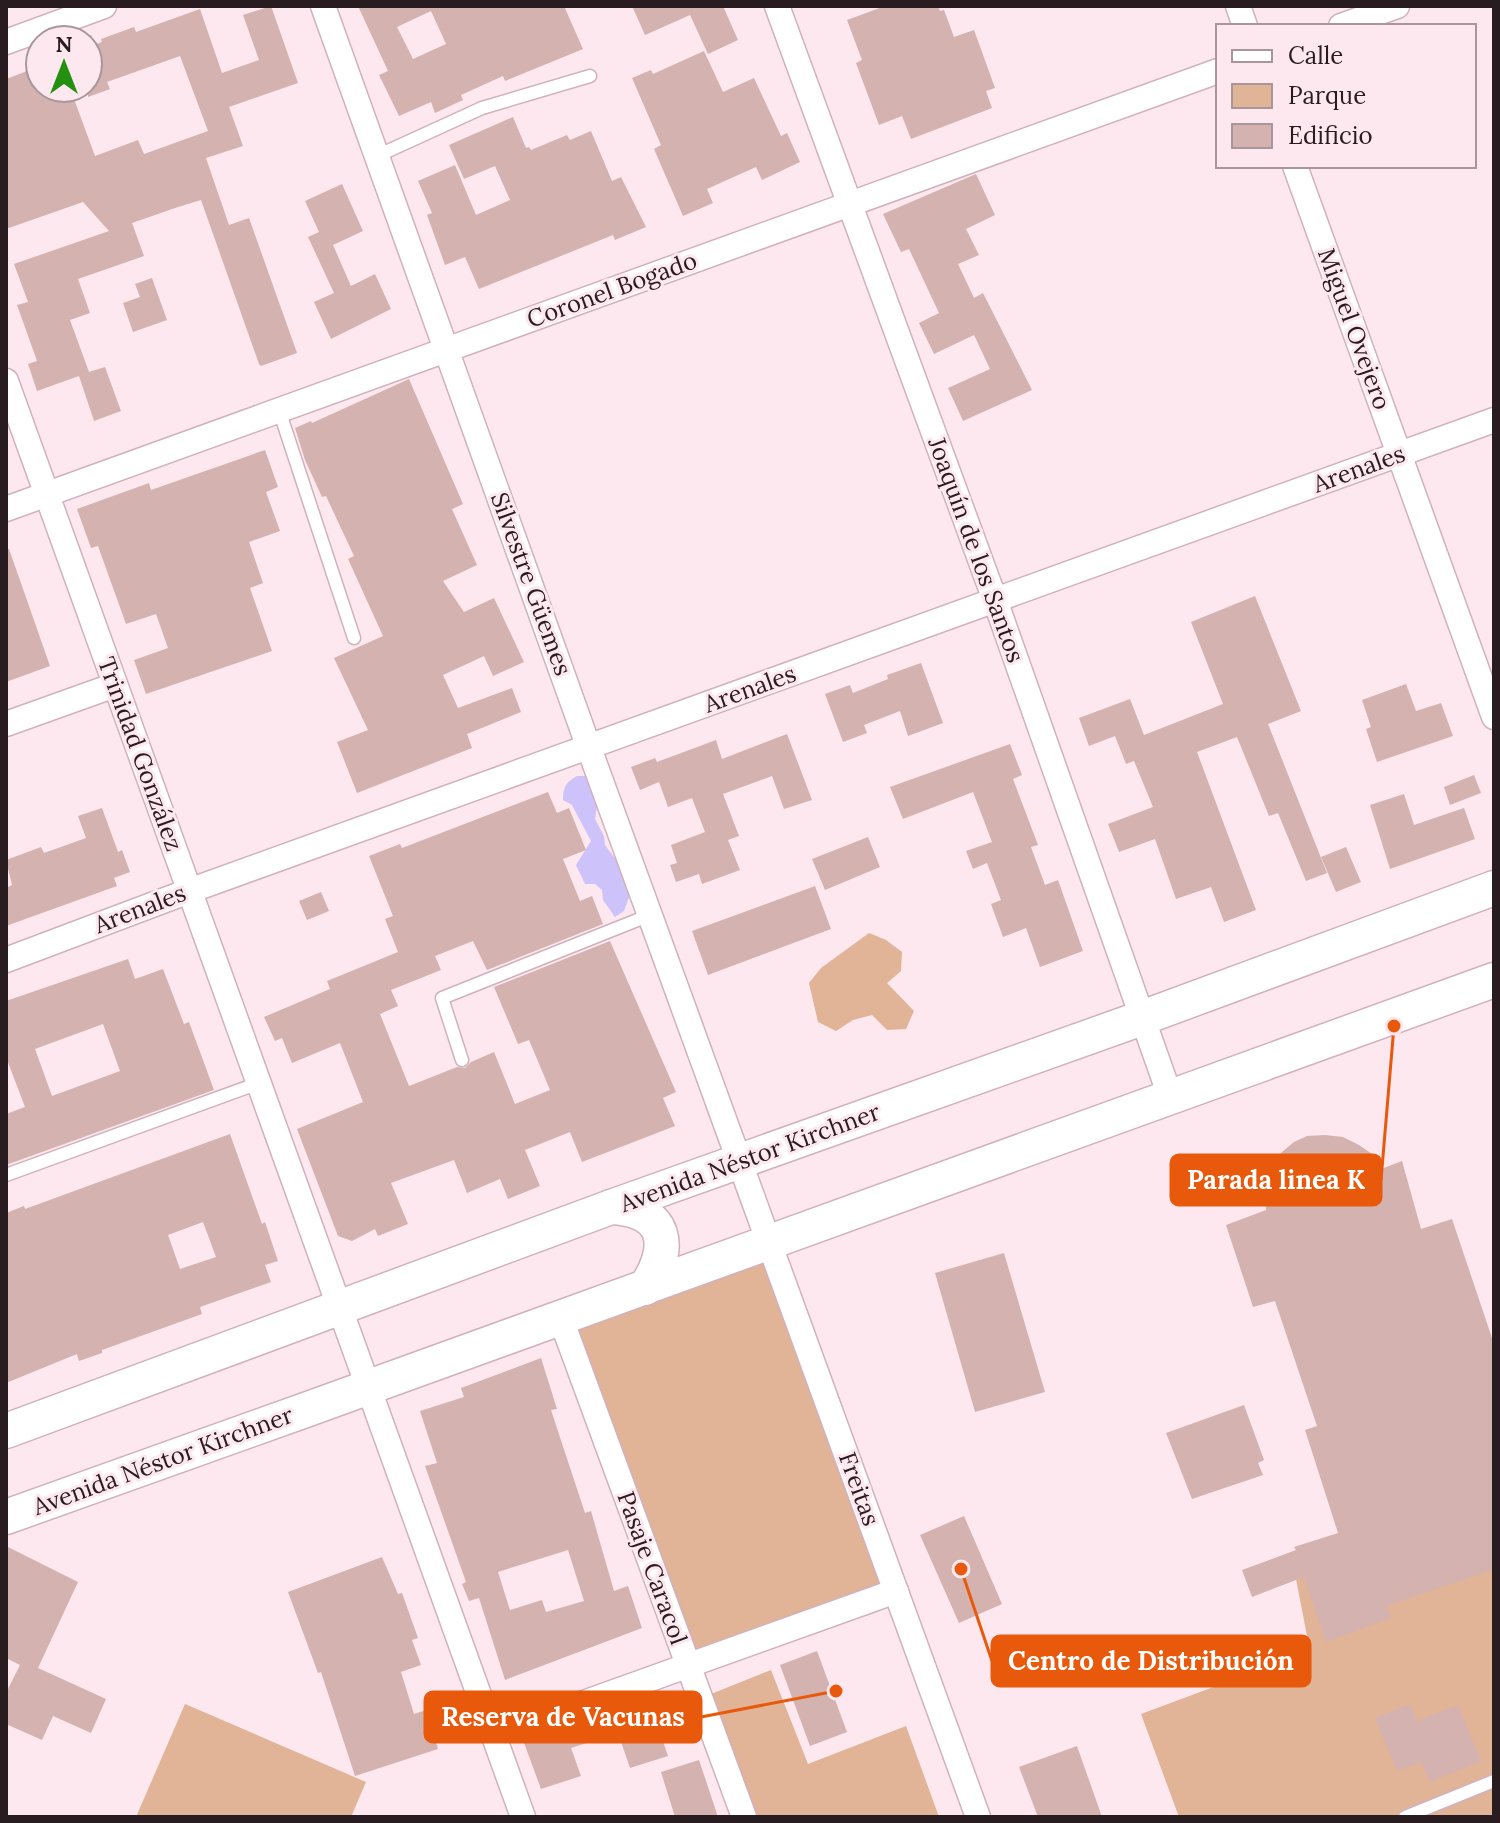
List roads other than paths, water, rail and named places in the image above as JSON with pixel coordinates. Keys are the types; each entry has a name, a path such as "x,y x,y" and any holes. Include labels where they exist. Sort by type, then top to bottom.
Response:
{"main road":[{"name":"Avenida Néstor Kirchner","path":"6,1431 611,1207 1142,1018 1494,888"},
{"name":"Avenida Néstor Kirchner","path":"6,1517 770,1244 1494,980"},
{"path":"611,1207 631,1208 643,1213 656,1225 661,1239 661,1254 656,1272 645,1288"}],"street":[{"path":"6,42 104,6"},
{"name":"Silvestre Güemes","path":"323,6 741,1162"},
{"name":"Joaquín de los Santos","path":"777,6 995,600 1170,1096"},
{"path":"1347,24 1397,6"},
{"name":"Coronel Bogado","path":"6,509 1216,72"},
{"name":"Miguel Ovejero","path":"1296,168 1494,717"},
{"name":"Trinidad González","path":"6,381 523,1817"},
{"name":"Arenales","path":"6,960 189,891 1494,420"},
{"path":"6,724 115,685"},
{"name":"Freitas","path":"741,1162 978,1817"},
{"name":"Pasaje Caracol","path":"561,1319 744,1817"},
{"path":"494,1735 896,1591"}],"lane":[{"path":"377,156 482,108 590,76"},
{"path":"279,410 354,638"},
{"path":"462,1060 442,998 650,915"},
{"path":"6,1175 259,1083"},
{"path":"1405,1817 1494,1781"}],"place":[{"name":"Parada linea K","path":"1394,1026"},
{"name":"Centro de Distribución","path":"961,1569"},
{"name":"Reserva de Vacunas","path":"836,1691"}]}
